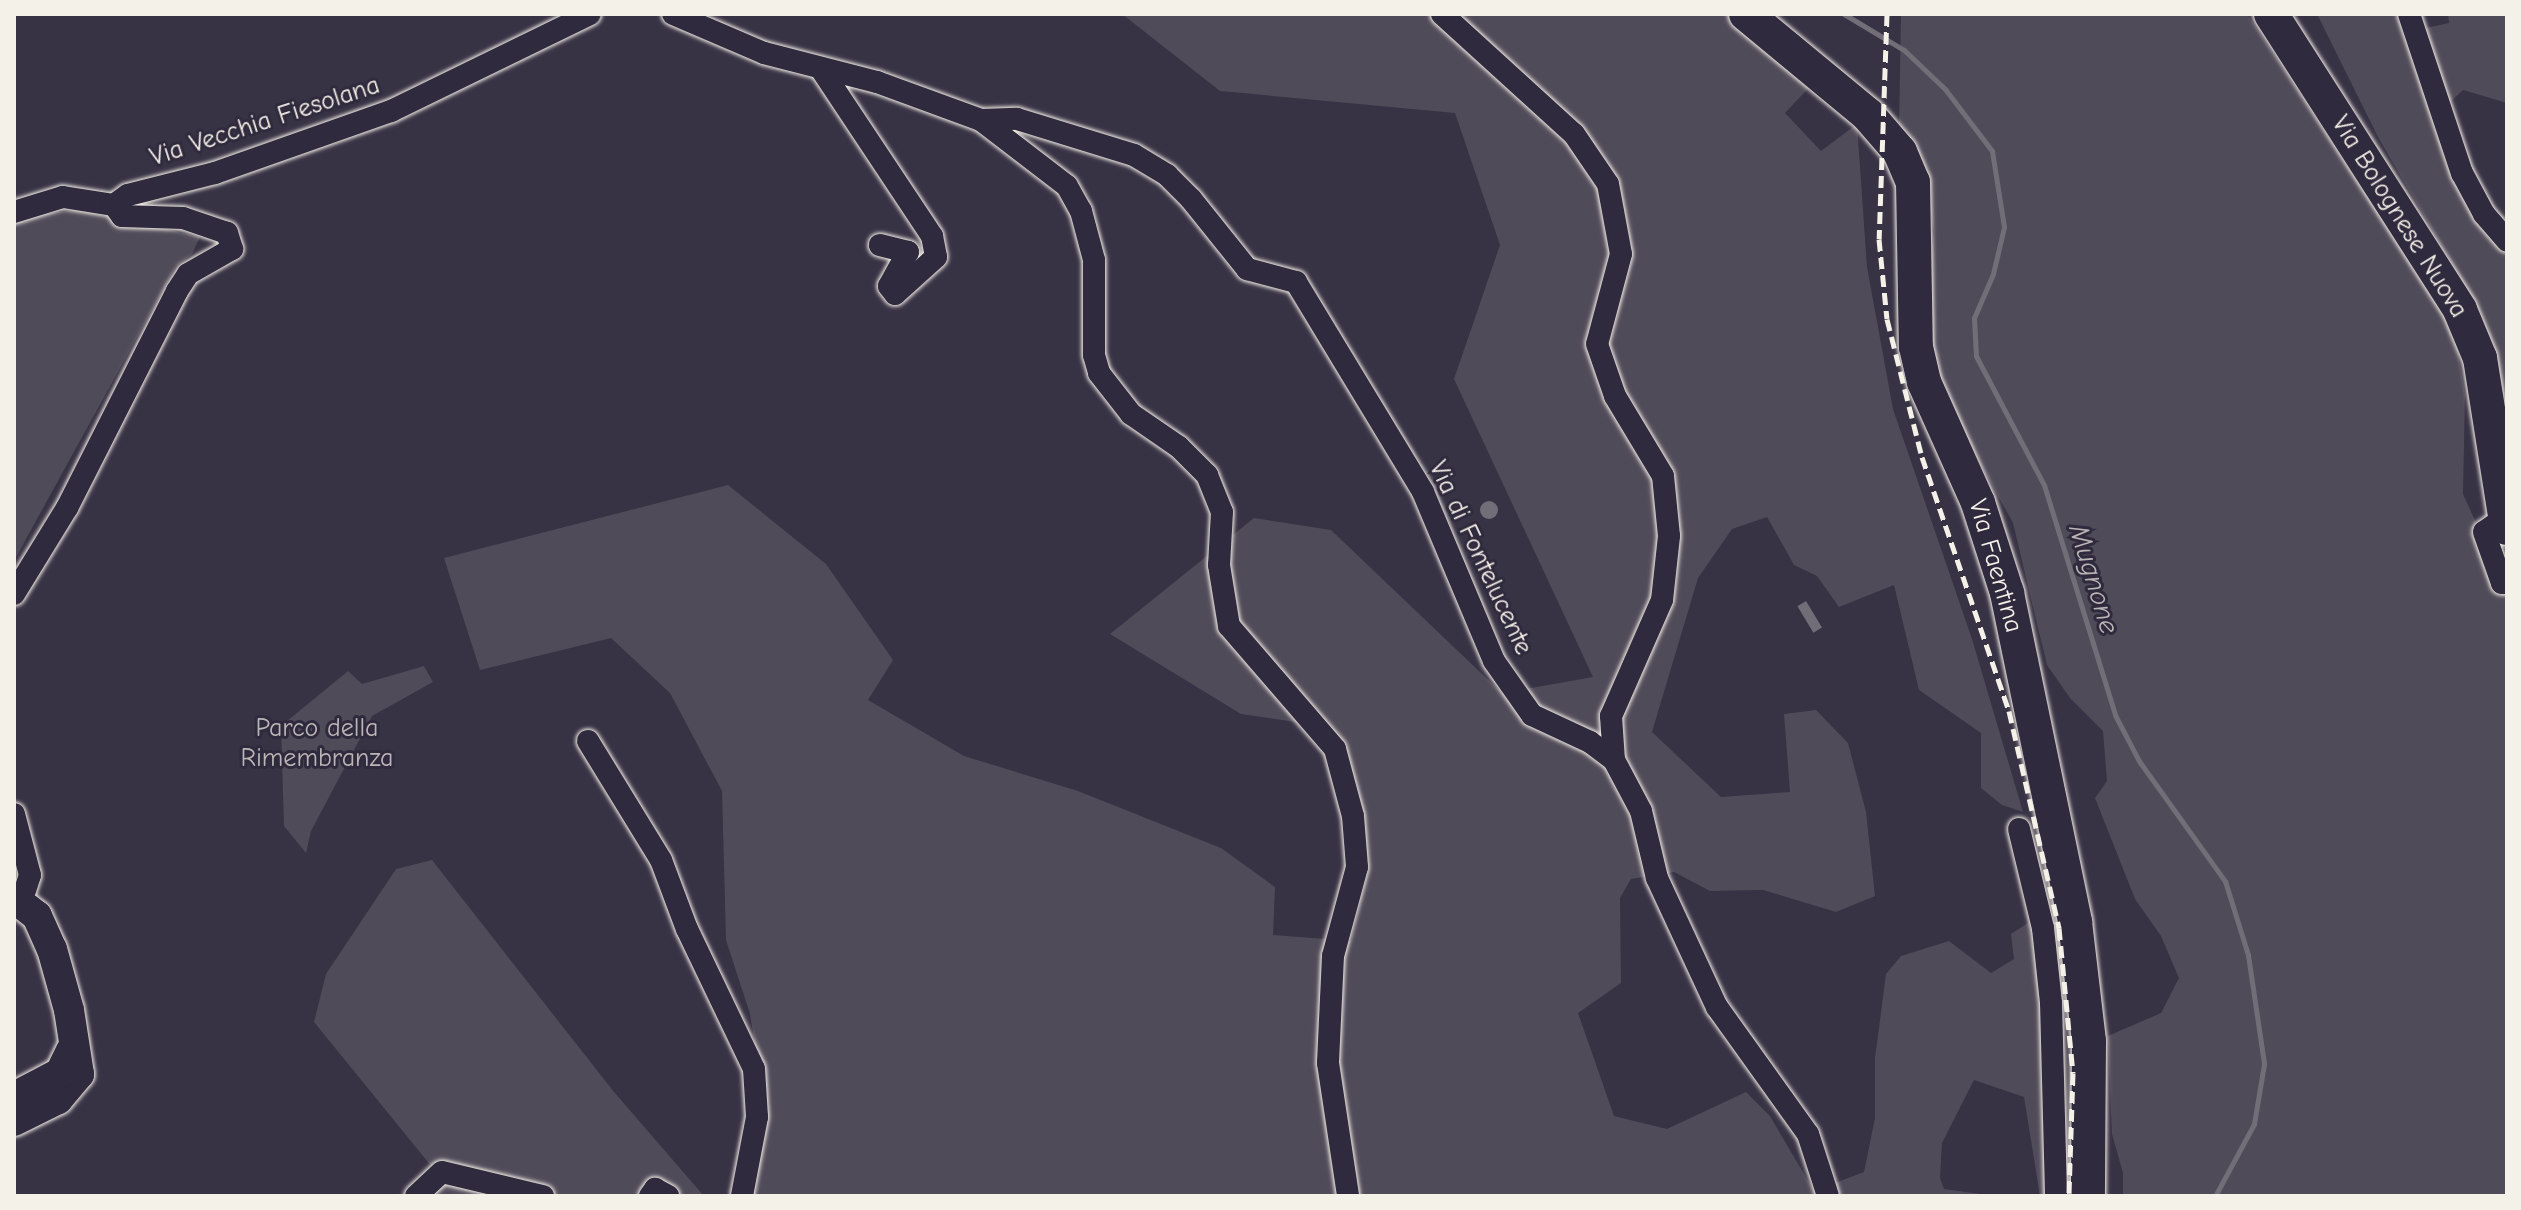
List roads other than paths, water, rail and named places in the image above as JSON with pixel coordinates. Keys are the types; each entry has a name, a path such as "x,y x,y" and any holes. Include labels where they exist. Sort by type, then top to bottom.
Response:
{"main road":[{"name":"Via Faentina","path":"1746,14 1868,115 1909,166 1915,205 1911,276 1916,347 1924,382 1978,503 2007,593 2075,922 2089,1041 2088,1196"},
{"name":"Via Bolognese Nuova","path":"2271,14 2460,310 2480,358 2506,523"},
{"path":"14,1121 58,1099 67,1079 71,1026 44,929 17,900"},
{"path":"14,1097 67,1079"}],"street":[{"name":"Via Vecchia Fiesolana","path":"114,205 128,195 215,173 391,111 590,14"},
{"path":"673,14 764,53 877,82 981,120 1067,186 1081,211 1094,260 1094,355 1099,373 1131,414 1179,447 1207,475 1222,512 1220,576 1229,626 1335,749 1353,816 1357,867 1333,956 1328,1063 1348,1196"},
{"path":"1442,14 1574,134 1608,184 1621,254 1597,344 1615,396 1663,476 1669,536 1662,600 1611,716 1614,760"},
{"path":"2409,14 2462,173 2484,214 2507,240"},
{"path":"821,69 932,236 935,262 895,294 889,286 908,252 903,246 880,245"},
{"name":"Via di Fontelucente","path":"981,120 1017,119 1134,155 1183,191 1247,269 1296,282 1423,492 1455,579 1494,661 1532,715 1590,742 1614,760 1641,811 1657,878 1717,1007 1808,1134 1828,1196"},
{"path":"14,212 63,197 114,205 122,216 183,218 227,233 232,249 188,274 177,291 67,508 14,594"},
{"path":"2506,523 2484,532 2502,583 2507,583"},
{"path":"588,741 661,860 687,929 754,1069 757,1117 742,1196"},
{"path":"15,818 30,875 17,900"},
{"path":"2019,829 2043,928 2051,1003 2056,1196"},
{"path":"416,1196 442,1172 543,1196"},
{"path":"650,1196 655,1189 668,1196"}],"waterway":[{"name":"Mugnone","path":"1844,14 1904,50 1945,89 1992,151 2004,227 1993,274 1974,318 1976,356 2044,485 2115,715 2139,761 2225,881 2248,955 2264,1064 2254,1124 2215,1196"}],"railway":[{"path":"1887,14 1879,239 1887,319 1922,457 2009,711 2059,928 2073,1073 2069,1196"}],"park label":[{"name":"Parco della Rimembranza","path":"317,744"}]}
